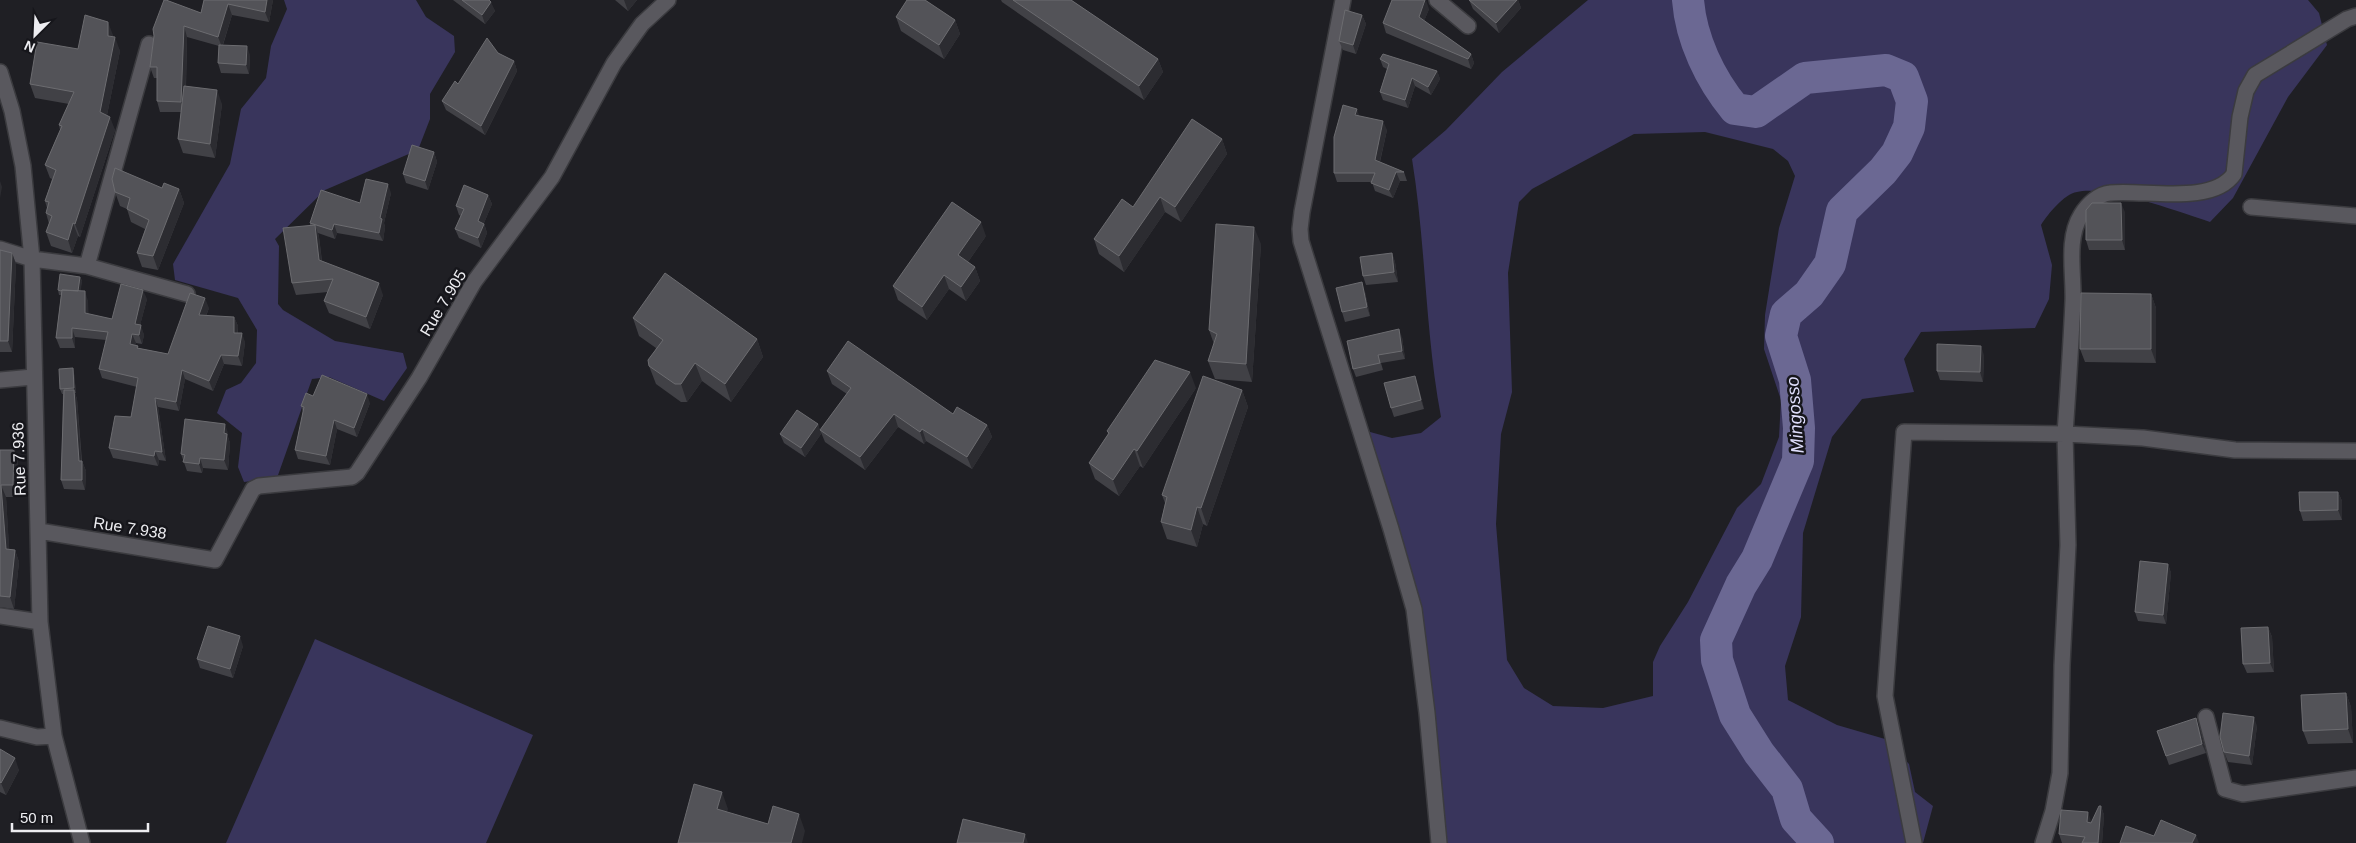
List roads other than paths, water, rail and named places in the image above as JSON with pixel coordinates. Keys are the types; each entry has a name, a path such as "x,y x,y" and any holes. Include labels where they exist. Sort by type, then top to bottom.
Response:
{"street":[{"name":"Rue 7.905","path":"215,560 253,489 259,486 344,479 357,473 419,378 474,282 552,177 619,56 642,24 668,0"},
{"path":"1343,0 1302,212 1300,235 1391,529 1414,610 1426,703 1439,843"},
{"path":"1437,0 1468,26"},
{"path":"2043,843 2053,811 2060,773 2062,665 2068,545 2065,434 2073,299 2075,224 2088,204 2109,193 2182,195 2219,187 2229,181 2234,174 2236,166 2240,117 2246,91 2255,74 2352,17 2356,32"},
{"path":"88,266 149,44"},
{"name":"Rue 7.936","path":"0,72 12,111 22,166 32,259 40,622 54,736 82,843"},
{"path":"2251,207 2356,216"},
{"path":"0,249 32,259 88,266 187,294"},
{"path":"0,380 34,377"},
{"path":"1914,843 1885,696 1904,432 2065,434 2143,438 2235,450 2356,451"},
{"name":"Rue 7.938","path":"39,531 215,560"},
{"path":"0,616 40,622"},
{"path":"2206,717 2225,789 2243,794 2356,778"},
{"path":"0,728 37,737 54,736"}],"waterway":[{"name":"Mingosso","path":"1688,0 1693,29 1703,58 1718,85 1735,109 1756,112 1805,78 1886,70 1903,77 1912,101 1909,127 1897,153 1883,171 1842,211 1830,264 1809,294 1786,314 1781,336 1795,380 1799,428 1798,461 1757,559 1741,585 1716,640 1717,660 1735,715 1759,753 1787,789 1796,819 1818,843"}]}
